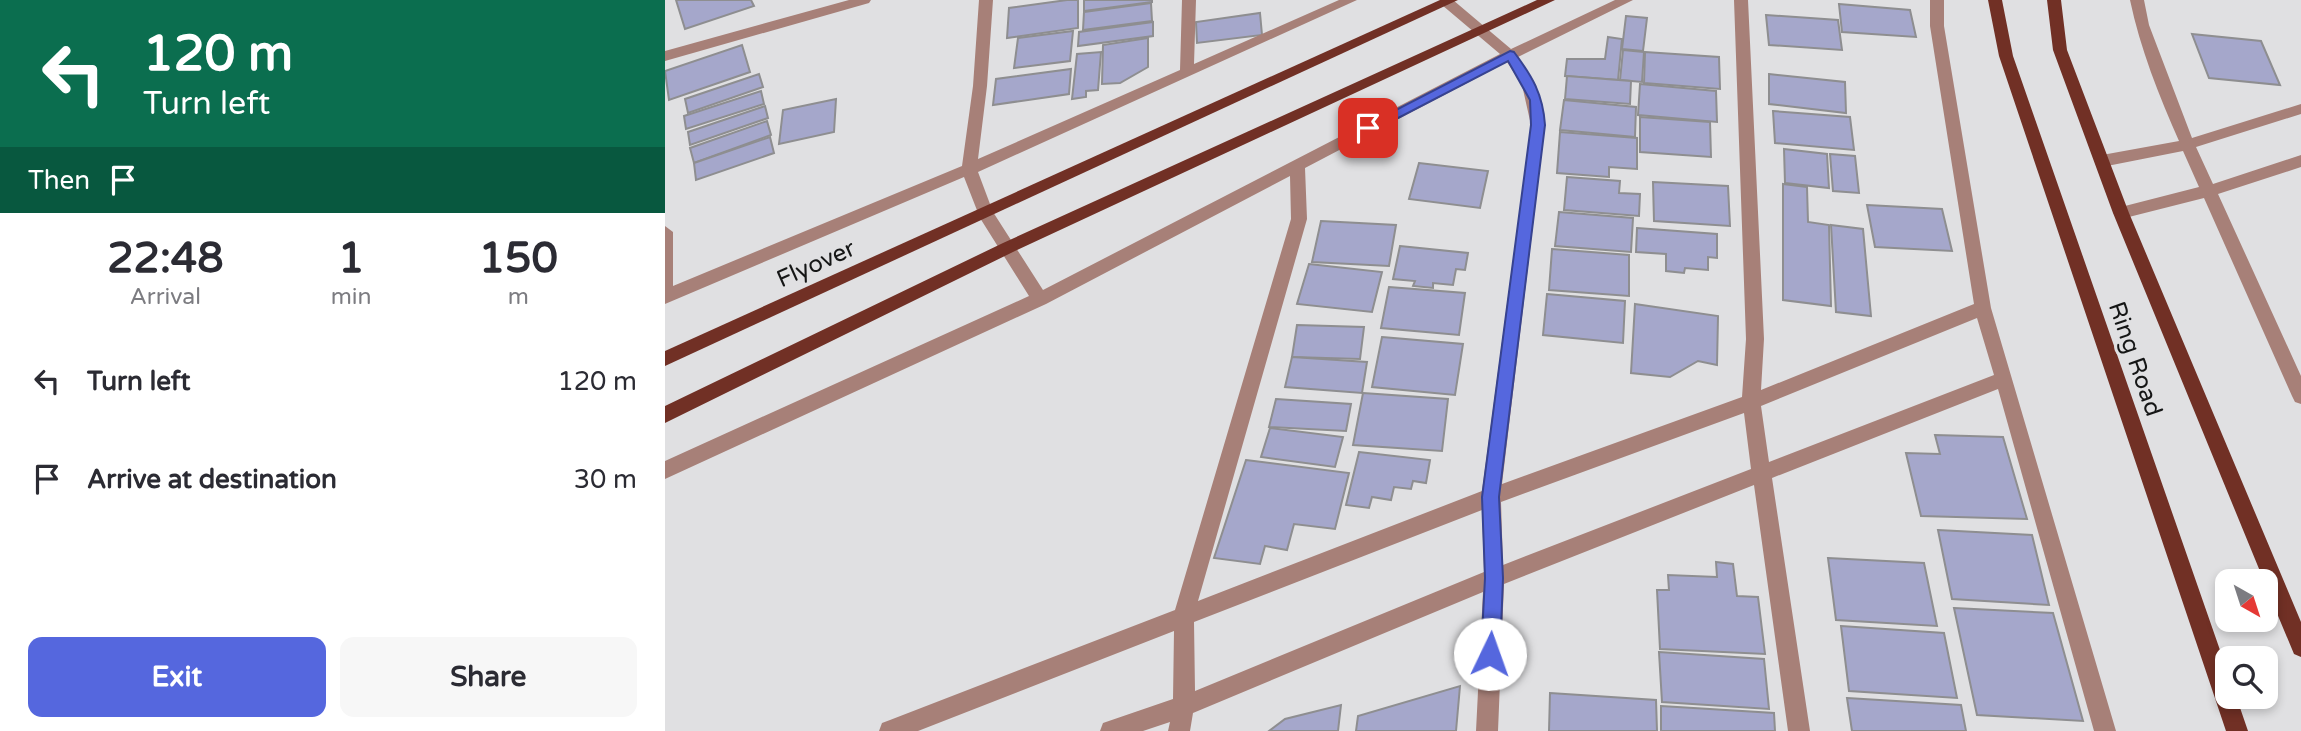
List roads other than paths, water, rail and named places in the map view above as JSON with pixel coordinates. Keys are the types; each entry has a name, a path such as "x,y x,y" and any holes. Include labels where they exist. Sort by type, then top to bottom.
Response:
{"main road":[{"path":"665,415 1009,247 1548,0"},
{"name":"Ring Road","path":"1995,0 2006,56 2237,731"},
{"name":"Ring Road","path":"2054,0 2060,50 2121,213 2301,647"},
{"name":"Flyover","path":"665,359 986,214 1222,102 1449,1"}],"street":[{"path":"665,55 864,0"},
{"path":"986,0 980,86 969,169 986,214 1040,299"},
{"path":"1187,74 1189,0"},
{"path":"665,232 665,297 969,169 1350,0"},
{"path":"665,470 1040,299 1510,55 1626,0"},
{"path":"1741,0 1755,339 1751,402 1799,731"},
{"path":"1937,0 1937,26 1983,308 2105,731"},
{"path":"2137,0 2142,25 2170,105 2301,396"},
{"path":"1449,1 1510,55 1527,79 1537,100 1538,125 1490,497 1494,578 1487,731"},
{"path":"2102,161 2189,144 2301,109"},
{"path":"2121,213 2208,191 2301,161"},
{"path":"1179,731 1184,706 1184,615 1299,219 1297,164"},
{"path":"890,731 1490,497 1751,402 1983,308"},
{"path":"1111,731 1184,706 1494,578 2004,379"}]}
